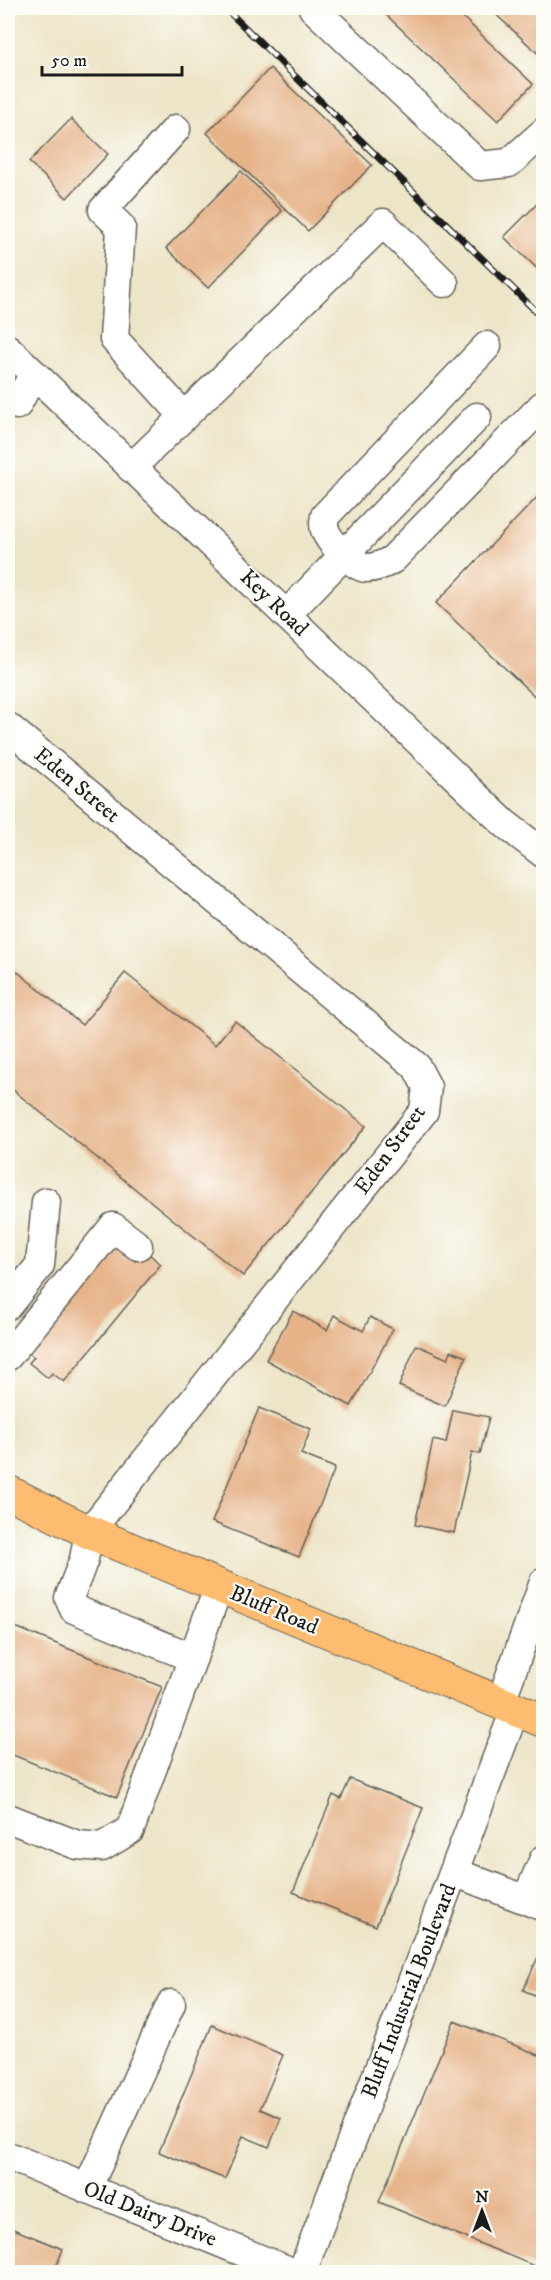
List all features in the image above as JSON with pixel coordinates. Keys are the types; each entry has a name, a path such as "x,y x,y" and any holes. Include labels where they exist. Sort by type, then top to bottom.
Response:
{"main road":[{"name":"Bluff Road","path":"8,1492 89,1532 520,1712"}],"street":[{"path":"313,8 480,166 509,164 543,132"},
{"path":"176,129 103,210 121,227 114,339 184,416"},
{"path":"131,468 383,223 444,283"},
{"path":"487,346 325,516 323,527 328,537 357,566 366,568 380,566 393,559 542,406"},
{"name":"Key Road","path":"8,349 504,823 543,854"},
{"path":"16,405 33,375"},
{"path":"448,387 503,446"},
{"path":"286,615 477,417"},
{"name":"Eden Street","path":"8,727 416,1066 428,1087 424,1111 89,1532"},
{"path":"8,1305 40,1265 46,1202"},
{"path":"8,1356 113,1227 138,1246"},
{"path":"89,1532 84,1559 69,1598 74,1609 193,1658"},
{"name":"Bluff Industrial Boulevard","path":"302,2272 454,1872 520,1712 543,1582"},
{"path":"8,1818 76,1845 102,1847 130,1830 219,1586"},
{"path":"454,1872 535,1903 543,1858"},
{"path":"87,2189 171,2004"},
{"name":"Old Dairy Drive","path":"8,2156 292,2272"}],"building":[{"path":"379,8 453,8 533,84 498,121"},
{"path":"489,8 544,8 544,59"},
{"path":"270,68 372,165 308,231 207,133"},
{"path":"71,119 108,154 67,198 29,162"},
{"path":"241,171 282,211 208,288 166,248"},
{"path":"544,197 544,275 504,237"},
{"path":"544,490 544,705 436,603"},
{"path":"8,964 82,1025 125,973 215,1045 235,1021 366,1126 243,1276 8,1086"},
{"path":"110,1240 135,1261 144,1250 161,1264 64,1382 52,1373 48,1378 29,1363 34,1357 22,1348"},
{"path":"8,1265 23,1277 8,1296"},
{"path":"293,1311 327,1330 334,1315 363,1331 370,1317 393,1329 351,1406 266,1360"},
{"path":"416,1345 448,1359 451,1351 466,1357 445,1406 399,1386"},
{"path":"259,1408 311,1429 301,1454 335,1468 299,1557 212,1522"},
{"path":"453,1410 489,1417 480,1454 472,1452 454,1533 415,1525 433,1440 446,1443"},
{"path":"8,1624 162,1687 117,1797 8,1753"},
{"path":"350,1779 423,1808 376,1926 293,1892 333,1795 341,1799"},
{"path":"544,1944 544,1999 523,1990"},
{"path":"454,2021 544,2057 544,2270 379,2202"},
{"path":"212,2025 283,2055 260,2109 281,2118 269,2147 243,2136 225,2179 159,2152"},
{"path":"8,2227 63,2249 54,2272 8,2272"}],"railway":[{"path":"225,8 544,319"}]}
